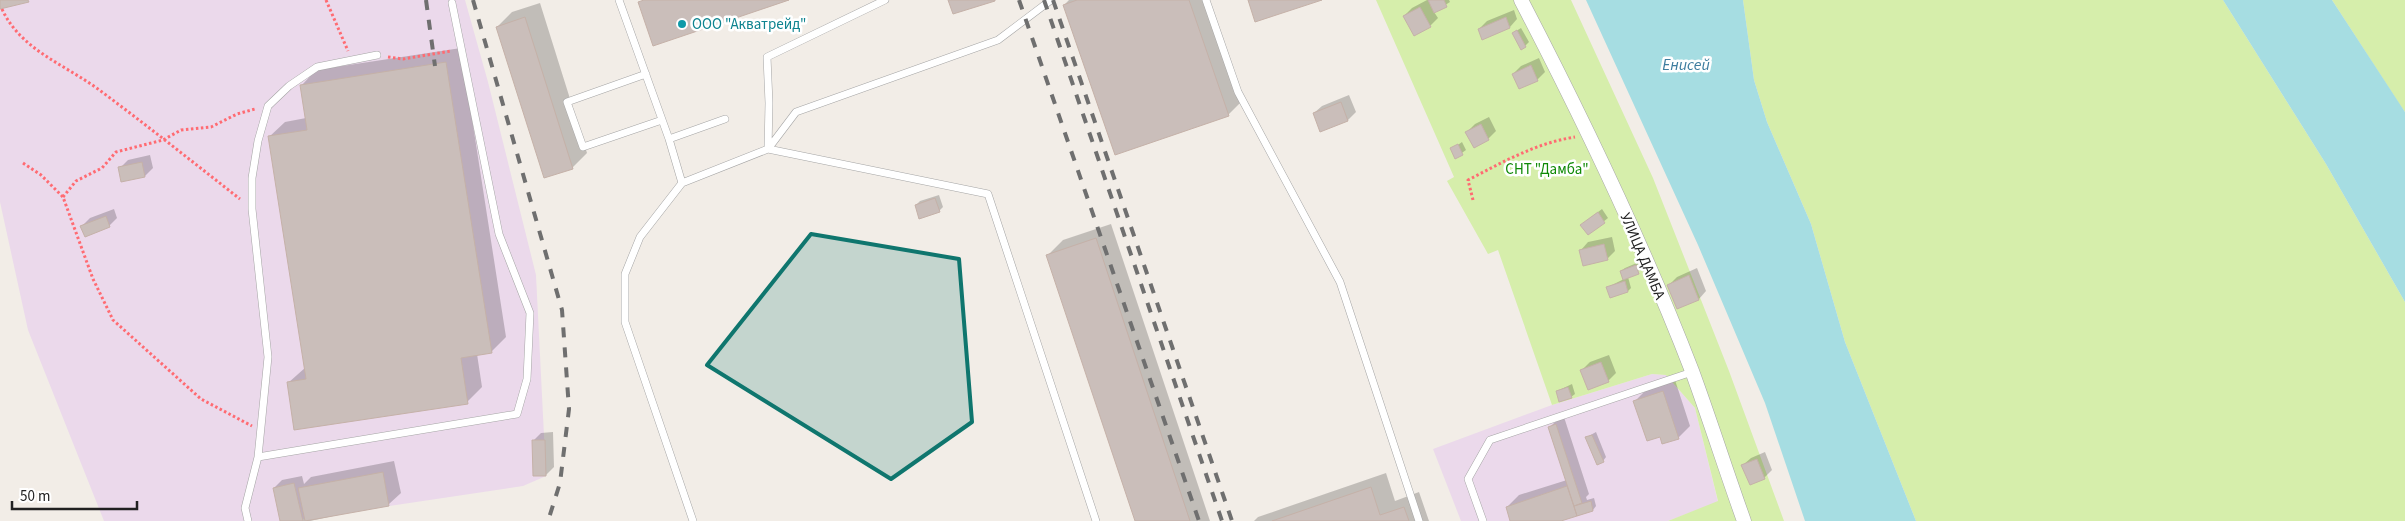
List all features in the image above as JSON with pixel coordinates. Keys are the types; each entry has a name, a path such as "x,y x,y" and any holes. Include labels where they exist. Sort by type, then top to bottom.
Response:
{"street":[{"name":"УЛИЦА ДАМБА","path":"1521,0 1590,135 1649,267 1692,372 1744,521"}],"lane":[{"path":"619,0 669,139 682,183"},
{"path":"768,149 770,103 767,58 885,0"},
{"path":"693,521 625,322 625,274 640,237 682,183 768,149 796,112 998,40 1051,0"},
{"path":"1206,0 1238,92 1340,282 1419,521"},
{"path":"258,457 517,414 527,380 530,313 499,234 452,4"},
{"path":"248,521 245,508 258,457 268,357 252,209 252,178 258,141 268,106 289,86 318,67 377,55"},
{"path":"646,74 567,102 583,147 662,120"},
{"path":"669,139 725,119"},
{"path":"768,149 988,194 1096,521"},
{"path":"1483,521 1468,479 1490,440 1692,372"}],"path":[{"path":"326,0 352,60"},
{"path":"2,8 9,25 40,53 100,90 164,140 180,150 252,209"},
{"path":"377,55 403,59 461,49"},
{"path":"63,196 76,181 102,168 116,152 164,140 181,130 211,127 237,114 268,106"},
{"path":"1472,200 1468,180 1495,165 1552,141 1590,135"},
{"path":"23,162 41,175 63,196 93,279 113,320 201,399 261,432"}],"highlighted area":[{"path":"811,234 959,259 972,422 891,479 707,365"}],"shaded area":[{"path":"0,0 465,0 488,82 536,275 546,476 523,486 289,521 104,521 28,330 0,202"},
{"path":"1652,374 1666,375 1695,408 1718,502 1668,521 1461,521 1433,449 1552,405"}],"green space":[{"name":"СНТ \"Дамба\"","path":"1376,0 1571,0 1653,178 1729,371 1784,521 1668,521 1718,501 1695,408 1666,375 1652,374 1552,405 1498,250 1488,254 1447,181 1454,177"},
{"path":"1743,0 2223,0 2326,164 2405,302 2405,521 1916,521 1845,342 1811,224 1767,122 1754,80"},
{"path":"2332,0 2405,0 2405,112 2400,105"}],"water":[{"name":"Енисей","path":"1586,0 1743,0 1754,80 1767,122 1811,224 1845,342 1916,521 1805,521 1765,403 1698,245"},
{"path":"2223,0 2332,0 2405,112 2405,302 2326,164"}],"building":[{"path":"0,0 28,0 29,2 0,9"},
{"name":"ООО \"Акватрейд\"","path":"644,0 789,0 653,46 638,2"},
{"path":"948,0 995,0 995,1 953,14"},
{"path":"1077,0 1189,0 1229,116 1115,155 1063,5"},
{"path":"1248,0 1322,0 1255,22"},
{"path":"1428,0 1444,0 1447,7 1434,13"},
{"path":"1420,7 1431,27 1414,36 1403,16"},
{"path":"525,17 573,169 544,178 496,27"},
{"path":"1506,17 1510,28 1482,40 1478,29"},
{"path":"1517,30 1526,47 1521,50 1512,33"},
{"path":"446,62 492,353 461,358 468,404 294,430 287,382 306,379 268,136 307,130 300,85"},
{"path":"1531,65 1538,81 1519,89 1512,74"},
{"path":"1341,102 1348,121 1320,132 1313,113"},
{"path":"1481,124 1489,140 1474,148 1465,132"},
{"path":"1458,144 1463,155 1455,159 1450,148"},
{"path":"142,162 145,177 121,182 118,167"},
{"path":"935,198 940,212 919,219 915,205"},
{"path":"1598,212 1605,223 1588,235 1580,225"},
{"path":"106,216 110,227 85,237 80,226"},
{"path":"1096,238 1190,521 1135,521 1046,255"},
{"path":"1604,244 1608,260 1583,266 1579,250"},
{"path":"1636,265 1639,274 1623,280 1620,271"},
{"path":"1689,275 1699,300 1677,309 1667,285"},
{"path":"1625,281 1628,292 1610,298 1606,287"},
{"path":"1601,362 1609,382 1588,390 1580,370"},
{"path":"1568,387 1572,398 1559,402 1556,391"},
{"path":"1663,391 1679,439 1662,444 1660,437 1647,441 1633,401"},
{"path":"1556,424 1582,503 1574,506 1548,427"},
{"path":"1592,435 1604,462 1597,465 1585,437"},
{"path":"532,440 545,440 546,476 533,476"},
{"path":"1757,459 1765,479 1750,485 1741,465"},
{"path":"383,472 389,506 305,521 298,488"},
{"path":"294,483 303,521 280,521 273,488"},
{"path":"1567,486 1577,516 1561,521 1510,521 1506,507"},
{"path":"1371,487 1380,515 1404,507 1409,521 1272,521"},
{"path":"1591,501 1593,511 1577,516 1574,506"}],"railway":[{"path":"426,0 435,66"},
{"path":"473,0 562,310 569,409 560,483 548,521"},
{"path":"1019,0 1199,521"},
{"path":"1044,0 1222,521"},
{"path":"1053,0 1232,521"}],"place":[{"name":"ООО \"Акватрейд\"","path":"682,24"}]}
